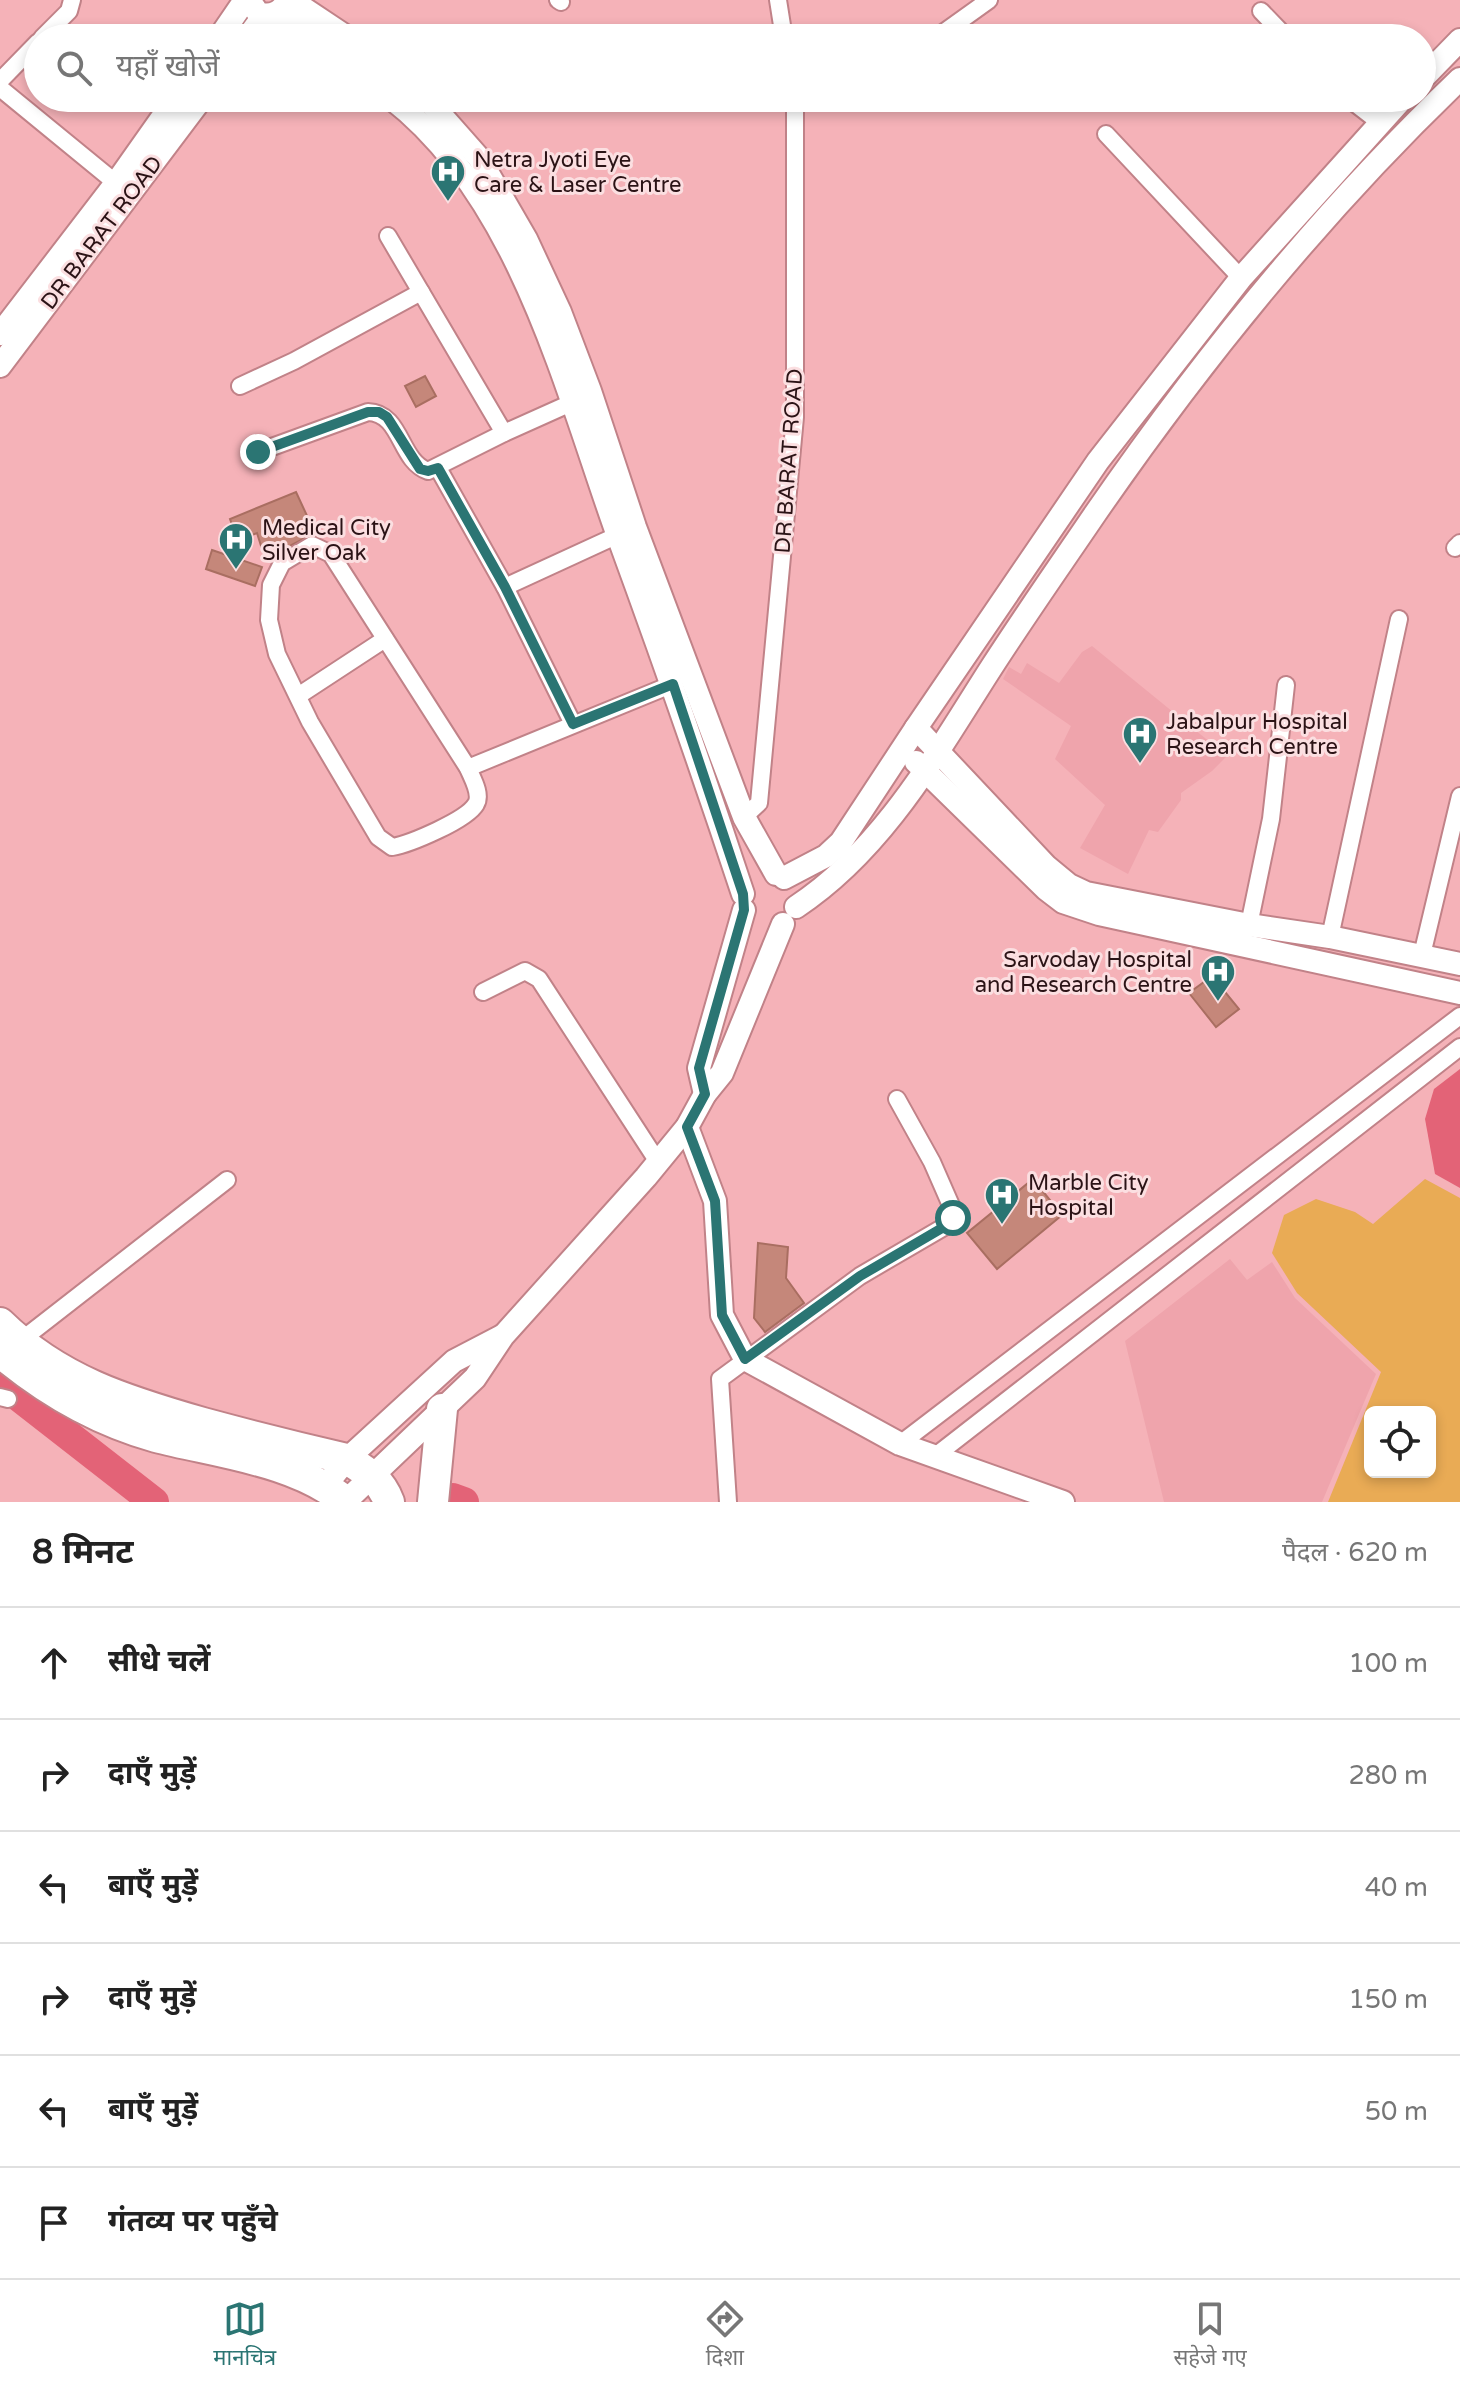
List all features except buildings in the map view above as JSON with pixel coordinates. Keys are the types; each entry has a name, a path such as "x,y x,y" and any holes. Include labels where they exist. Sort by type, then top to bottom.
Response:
{"highway":[{"path":"6,1339 96,1389 165,1412 359,1467 385,1492 389,1502"},
{"path":"6,1339 19,1368 59,1395 114,1423 153,1436 267,1464 339,1496"},
{"path":"433,1502 442,1409"}],"street":[{"path":"56,24 69,11 72,0"},
{"path":"778,0 782,24"},
{"path":"956,24 989,0"},
{"path":"240,24 269,5"},
{"path":"256,24 269,5"},
{"path":"269,5 294,24"},
{"path":"269,5 314,24"},
{"path":"1261,11 1274,24"},
{"path":"1436,65 1460,40"},
{"path":"0,81 24,56"},
{"path":"1436,103 1460,79"},
{"path":"0,88 24,108"},
{"path":"29,112 116,183"},
{"name":"DR BARAT ROAD","path":"0,334 116,183 166,112"},
{"name":"DR BARAT ROAD","path":"0,366 191,112"},
{"path":"408,112 455,162 498,229 538,311 673,684 744,902 753,922 760,926 776,927 838,876 926,772 1004,650 1142,447 1262,294 1360,178 1427,112"},
{"path":"359,1467 442,1409 475,1378 503,1336 687,1127 705,1094 722,1073 790,916 795,891 780,876 744,817 635,527 560,312 526,239 479,158 438,112"},
{"name":"DR BARAT ROAD","path":"744,817 759,803 795,417 795,112"},
{"path":"1366,112 1379,122"},
{"path":"705,1094 699,1068 751,881 758,876 780,876 826,856 841,842 1098,461 1241,278 1389,112"},
{"path":"1106,134 1241,278"},
{"path":"388,236 504,433"},
{"path":"240,386 294,361 421,292"},
{"path":"258,452 368,412 379,412 387,417 420,469 428,471 571,403"},
{"path":"438,468 505,587 573,724"},
{"path":"505,587 618,535"},
{"path":"312,545 331,554 468,768 478,794 477,803 466,814 408,845 392,847 378,837 298,696 277,654 269,620 271,585 282,563 312,545"},
{"path":"1330,937 1399,619"},
{"path":"298,696 385,639"},
{"path":"468,768 673,684"},
{"path":"1249,925 1271,819 1286,685"},
{"path":"916,728 1046,866 1069,885 1086,893 1460,964"},
{"path":"903,749 1063,902 1099,914 1460,993"},
{"path":"1422,955 1460,796"},
{"path":"483,992 525,971 539,979 658,1162"},
{"path":"900,1444 1460,1016"},
{"path":"934,1457 1460,1047"},
{"path":"728,1502 720,1379 860,1276 949,1224 953,1218 953,1210 932,1162 897,1099"},
{"path":"687,1127 715,1201 722,1315 745,1359 900,1444 1063,1502"},
{"path":"6,1339 227,1180"},
{"path":"339,1496 359,1467 454,1361 503,1336"}],"shaded area":[{"name":"Jabalpur Hospital Research Centre","path":"1092,646 1227,756 1181,793 1181,800 1158,832 1149,830 1128,874 1080,848 1105,805 1055,759 1071,726 1003,679 1009,667 1021,674 1027,663 1059,683 1082,652"},
{"path":"1460,1069 1460,1188 1435,1174 1425,1119 1434,1089"},
{"path":"1425,1179 1460,1198 1460,1502 1328,1502 1364,1414 1364,1478 1436,1478 1436,1406 1367,1406 1381,1372 1297,1293 1272,1253 1284,1215 1316,1199 1355,1212 1373,1224"},
{"path":"1230,1259 1247,1280 1272,1262 1295,1298 1376,1374 1322,1502 1164,1502 1125,1341"}],"waterway":[{"path":"0,1382 154,1502"},
{"path":"453,1498 464,1502"}],"place":[{"name":"Netra Jyoti Eye Care & Laser Centre","path":"448,203"},
{"name":"Medical City Silver Oak","path":"236,571"},
{"name":"Jabalpur Hospital Research Centre","path":"1140,765"},
{"name":"Sarvoday Hospital and Research Centre","path":"1218,1003"},
{"name":"Marble City Hospital","path":"1002,1226"}],"route":[{"path":"258,452 368,412 379,412 387,417 420,469 428,471 438,468 505,587 573,724 673,684 743,894 744,910 699,1068 705,1094 687,1127 715,1201 722,1315 745,1359 860,1276 949,1224 953,1218"}]}
